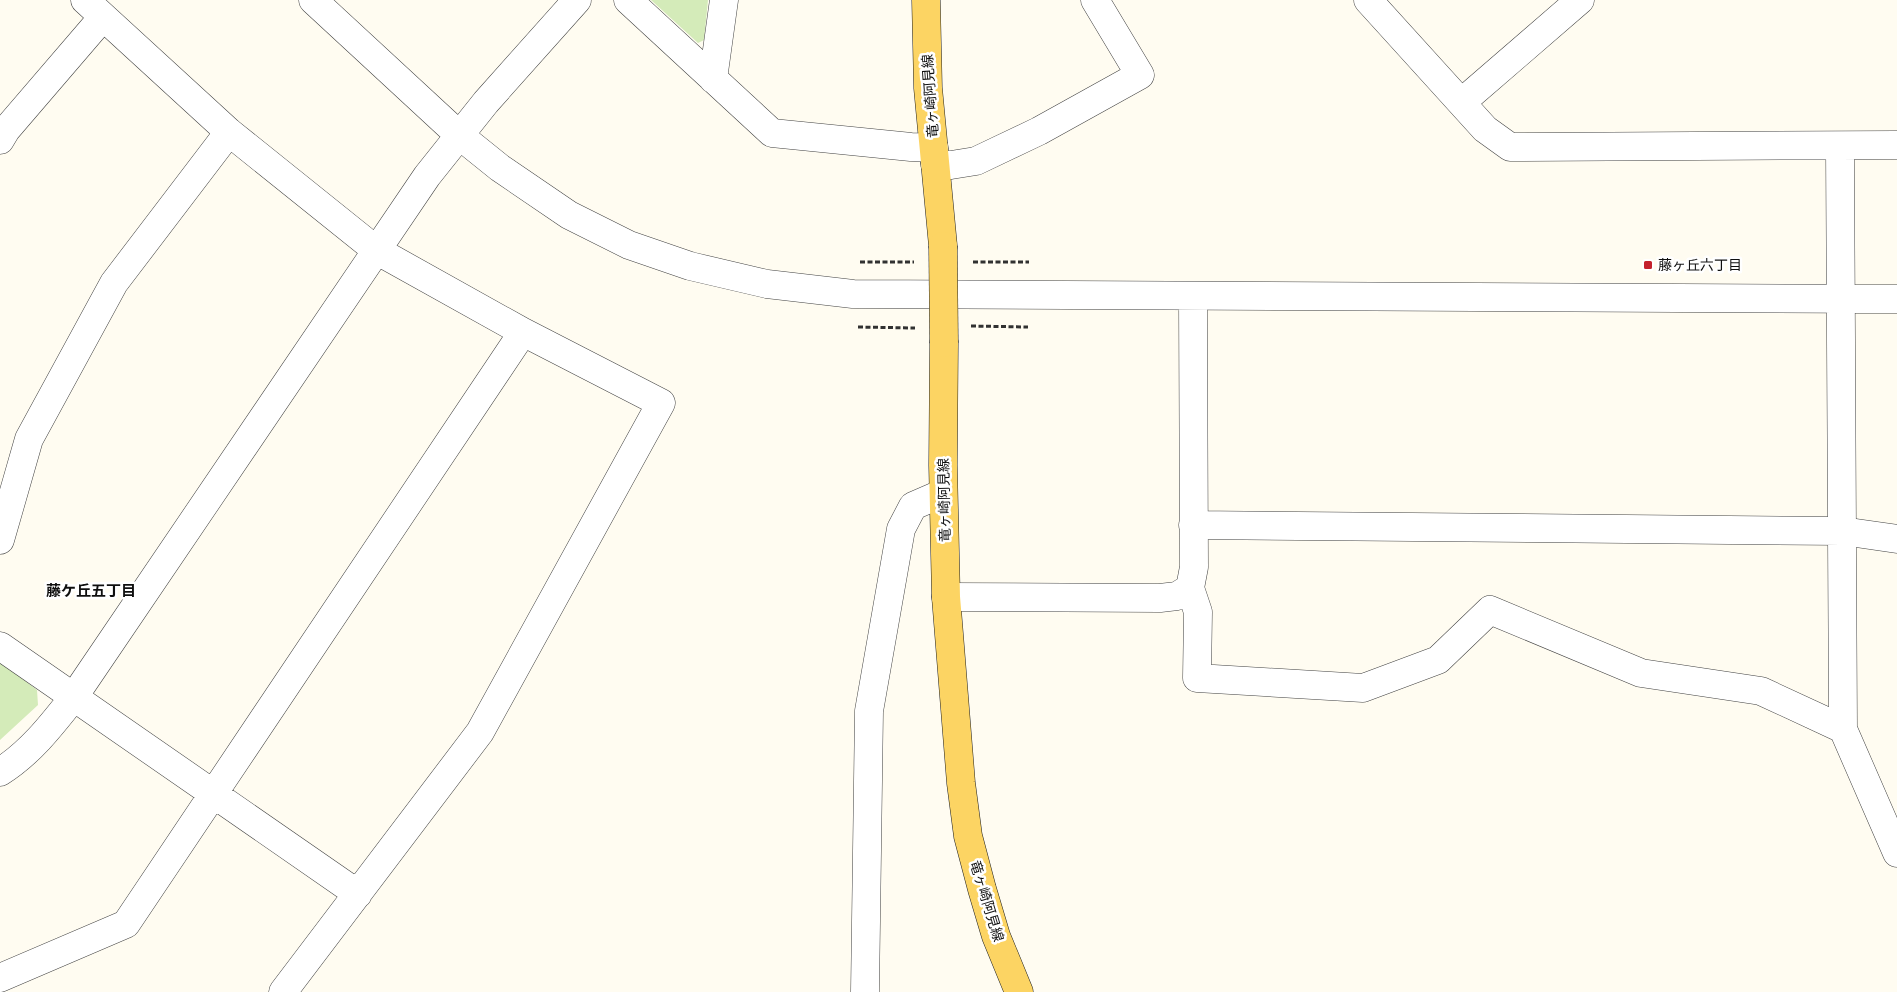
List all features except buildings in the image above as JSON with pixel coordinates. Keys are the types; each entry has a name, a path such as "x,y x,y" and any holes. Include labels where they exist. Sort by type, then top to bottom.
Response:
{"main road":[{"name":"竜ヶ崎阿見線","path":"926,0 928,88 934,156 932,254 944,343 943,493 946,597 960,783 968,836 996,936 1019,992"}],"street":[{"path":"313,0 459,135 500,168 569,215 629,245 690,266 767,284 854,294 1897,299"},
{"path":"0,772 11,765 45,734 73,698 426,176 498,89 577,0"},
{"path":"628,0 772,133 911,147 950,164 976,161 1039,131 1140,75 1094,0"},
{"path":"713,79 724,0"},
{"path":"1368,0 1485,129 1510,147 1897,145"},
{"path":"1462,102 1580,0"},
{"path":"0,140 94,9 229,132 376,250 523,332 661,403 480,732 283,992"},
{"path":"0,540 29,439 114,283 229,132"},
{"path":"1840,146 1843,729 1895,844"},
{"path":"1193,296 1194,567 1190,588 1198,612 1197,678 1363,688 1438,660 1490,610 1641,673 1761,691 1843,729"},
{"path":"0,978 126,924 523,332"},
{"path":"865,992 869,711 901,529 913,506 943,493"},
{"path":"1194,525 1842,531 1897,538"},
{"path":"946,597 1160,598 1177,596 1190,588"},
{"path":"0,646 358,894"}],"path":[{"path":"860,262 932,254"},
{"path":"966,262 1029,262"},
{"path":"966,326 1028,327"},
{"path":"858,327 921,328"}],"green space":[{"path":"651,0 708,0 704,40 698,43"},
{"path":"0,661 37,690 38,705 0,740"}],"place":[{"name":"藤ヶ丘六丁目","path":"1648,265"}],"district":[{"name":"藤ケ丘五丁目","path":"91,591"}]}
